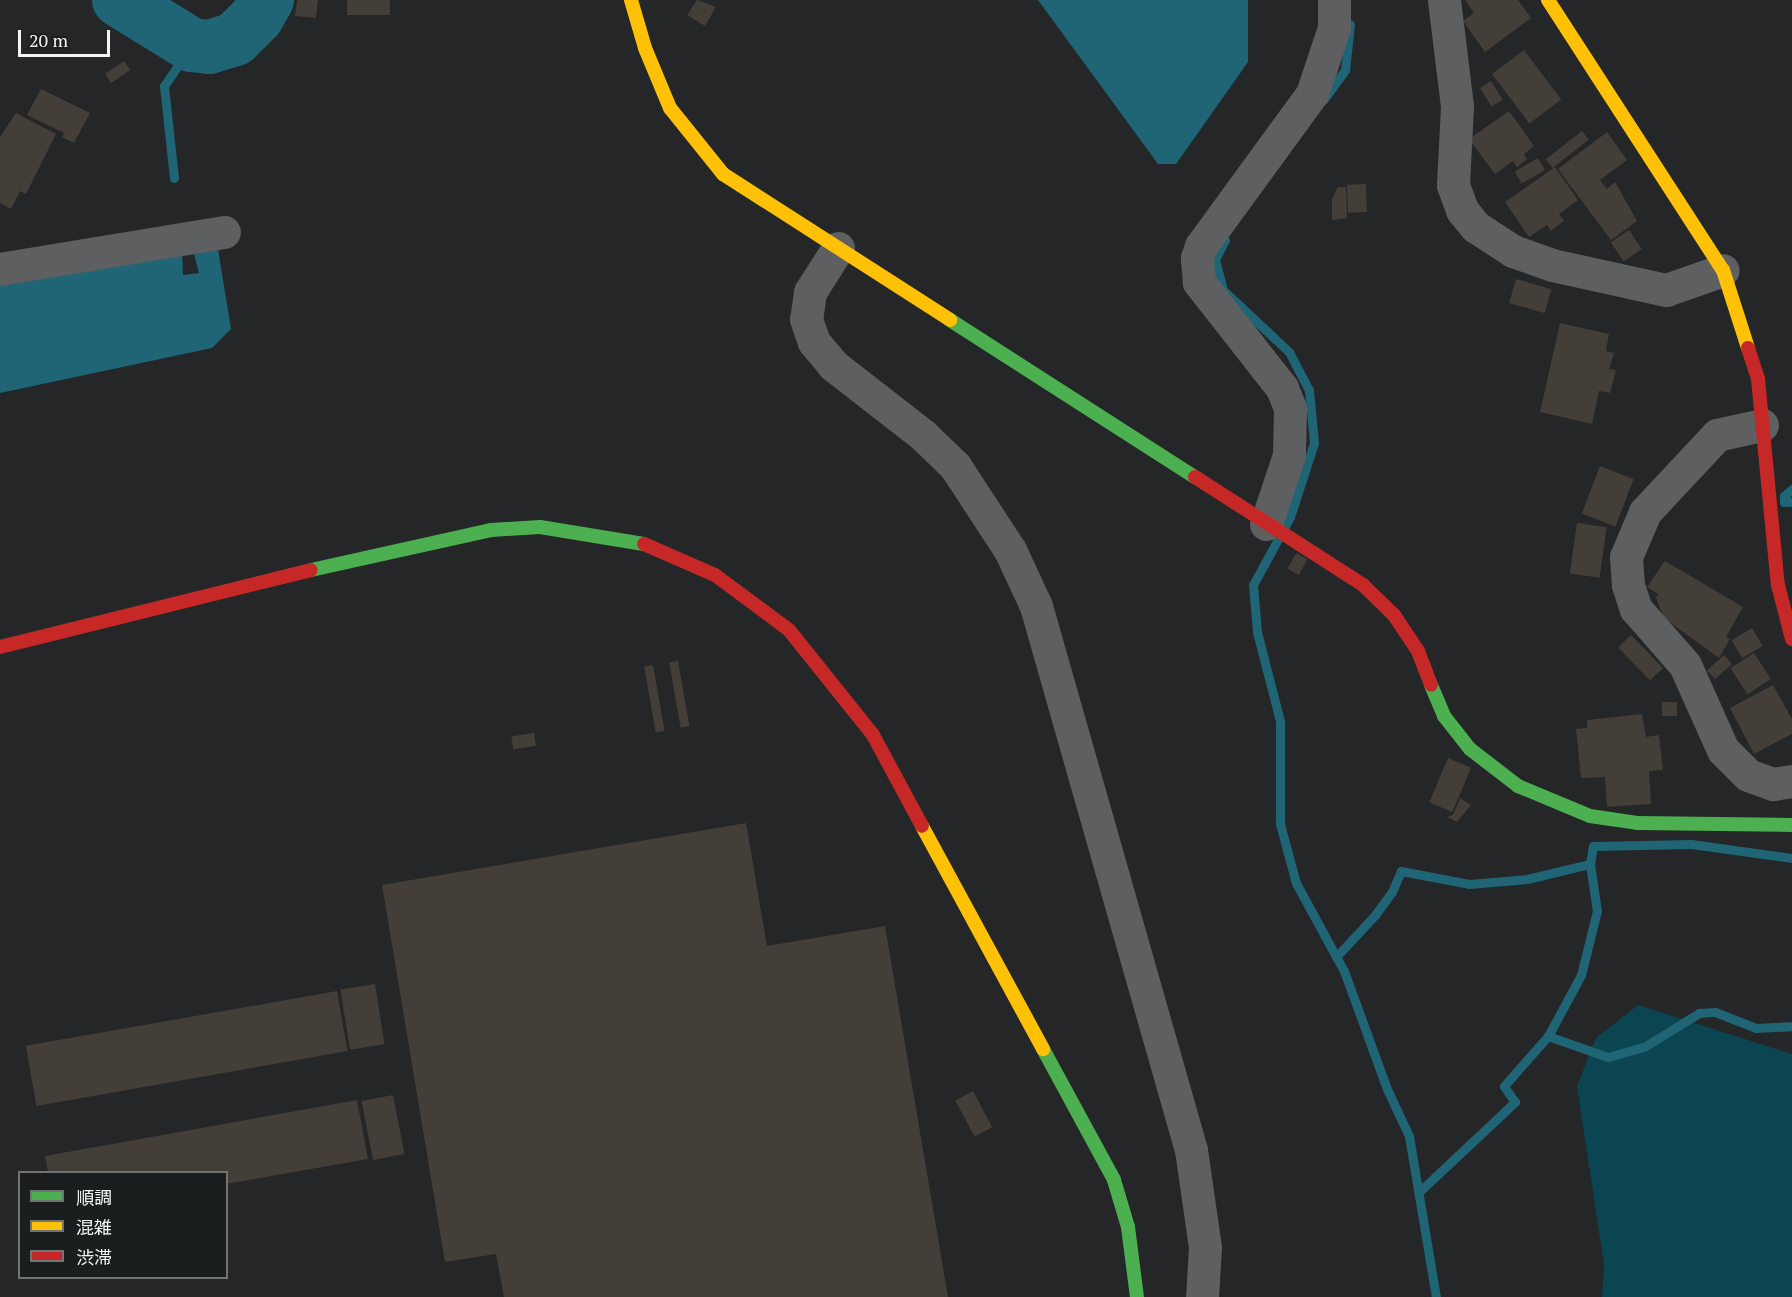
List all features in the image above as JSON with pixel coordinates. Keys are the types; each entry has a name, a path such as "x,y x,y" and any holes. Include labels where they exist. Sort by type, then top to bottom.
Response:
{"street":[{"path":"632,0 645,48 670,108 716,165 838,248 1363,585 1394,615 1418,651 1444,716 1470,749 1518,786 1590,816 1638,823 1792,825"},
{"path":"1278,531 1289,455 1290,408 1282,388 1199,282 1197,258 1201,246 1312,94 1334,28 1334,0"},
{"path":"1444,0 1456,106 1453,185 1462,210 1476,227 1513,251 1552,265 1666,290 1723,270"},
{"path":"1548,0 1723,270 1758,379 1778,585 1792,639"},
{"path":"0,269 224,232"},
{"path":"838,248 810,292 806,319 814,342 833,365 923,435 955,466 1010,550 1036,606 1191,1150 1205,1247 1202,1297"},
{"path":"1762,425 1717,435 1645,512 1626,557 1628,585 1636,609 1685,665 1723,750 1748,775 1773,784 1792,781"},
{"path":"0,647 442,538 491,531 540,527 636,541 715,575 752,599 789,630 819,663 873,735 1114,1180 1128,1227 1137,1297"}],"shaded area":[{"path":"1038,0 1248,0 1248,62 1176,164 1158,164"},
{"path":"217,243 231,329 212,348 0,393 0,280 182,248 183,275 199,273 192,247"},
{"path":"1638,1005 1792,1054 1792,1297 1602,1297 1604,1265 1577,1086 1596,1038"}],"building":[{"path":"297,0 318,0 316,18 295,16"},
{"path":"347,0 390,0 390,15 347,15"},
{"path":"697,0 716,7 705,26 687,15"},
{"path":"1465,0 1518,0 1531,18 1485,52 1463,21 1474,13"},
{"path":"1524,50 1561,100 1529,124 1492,74"},
{"path":"124,61 130,70 111,83 105,74"},
{"path":"1491,81 1503,100 1492,107 1480,88"},
{"path":"41,89 90,113 74,143 62,137 64,133 27,115"},
{"path":"1509,111 1534,146 1524,154 1527,159 1517,167 1513,161 1495,174 1469,139"},
{"path":"16,113 56,134 26,194 20,191 11,209 0,203 0,137"},
{"path":"1582,131 1589,140 1553,168 1546,159"},
{"path":"1607,132 1627,160 1600,180 1607,189 1615,182 1637,221 1611,240 1558,169"},
{"path":"1538,158 1545,170 1522,184 1515,172"},
{"path":"1555,167 1578,200 1559,214 1564,221 1551,231 1547,225 1529,237 1505,202"},
{"path":"1366,184 1367,212 1348,213 1347,185"},
{"path":"1338,187 1346,187 1347,218 1332,220 1332,199"},
{"path":"1629,230 1642,249 1624,261 1611,242"},
{"path":"1516,279 1552,289 1545,313 1509,303"},
{"path":"1560,323 1609,334 1606,351 1614,353 1609,369 1616,370 1610,393 1599,391 1592,424 1540,412"},
{"path":"1600,466 1634,479 1615,527 1582,514"},
{"path":"1577,523 1607,527 1600,578 1570,574"},
{"path":"1296,553 1307,559 1299,575 1287,569"},
{"path":"1665,561 1743,607 1726,637 1730,639 1719,658 1664,618 1656,598 1658,594 1647,587"},
{"path":"1752,628 1763,646 1742,658 1731,640"},
{"path":"1631,635 1663,668 1650,681 1618,648"},
{"path":"1754,653 1771,679 1747,694 1731,668"},
{"path":"1724,655 1732,664 1715,679 1707,670"},
{"path":"678,661 689,726 681,728 669,663"},
{"path":"653,665 665,731 656,733 644,667"},
{"path":"1773,685 1792,719 1792,734 1754,754 1730,708"},
{"path":"1662,702 1677,702 1677,716 1662,716"},
{"path":"1642,714 1646,737 1659,735 1663,770 1649,771 1651,804 1607,807 1605,777 1581,778 1576,729 1587,728 1587,720"},
{"path":"534,733 536,746 513,749 511,737"},
{"path":"1448,758 1471,768 1452,812 1429,802"},
{"path":"1460,798 1471,805 1457,822 1447,817 1453,815"},
{"path":"746,823 767,946 885,926 948,1297 504,1297 496,1254 445,1262 382,885"},
{"path":"375,984 385,1044 350,1050 340,989"},
{"path":"337,991 348,1051 36,1106 26,1046"},
{"path":"973,1091 992,1127 975,1137 955,1100"},
{"path":"393,1095 404,1154 373,1160 362,1101"},
{"path":"357,1100 368,1159 228,1184 228,1171 48,1171 45,1156"}],"waterway":[{"path":"119,0 192,45 209,47 235,39 257,17 267,0"},
{"path":"1324,99 1345,70 1350,24"},
{"path":"174,178 164,86 192,45"},
{"path":"1225,240 1215,260 1223,290 1289,352 1309,390 1314,443 1290,517 1253,585 1257,632 1280,721 1280,824 1296,883 1344,971 1387,1089 1409,1136 1436,1297"},
{"path":"1792,489 1784,496 1784,502 1792,502"},
{"path":"1419,1192 1515,1102 1504,1086 1548,1036 1581,975 1597,911 1590,864 1593,846 1691,844 1792,858"},
{"path":"1336,957 1375,915 1392,892 1401,871 1469,884 1527,879 1590,864"},
{"path":"1548,1036 1608,1057 1644,1047 1699,1013 1715,1012 1756,1028 1792,1026"}],"traffic: fast":[{"path":"950,320 1195,477"},
{"path":"311,570 491,530 540,527 644,544"},
{"path":"1431,685 1444,716 1470,749 1518,786 1590,816 1638,823 1792,825"},
{"path":"1043,1049 1114,1180 1128,1227 1137,1297"}],"traffic: slow":[{"path":"631,0 645,48 670,108 723,174 950,320"},
{"path":"1548,0 1723,270 1748,348"},
{"path":"922,826 1043,1049"}],"traffic: jam":[{"path":"1748,348 1758,379 1778,585 1792,639"},
{"path":"1195,477 1363,585 1394,615 1418,651 1431,685"},
{"path":"644,544 715,575 789,630 873,735 922,826"},
{"path":"0,647 311,570"}]}
